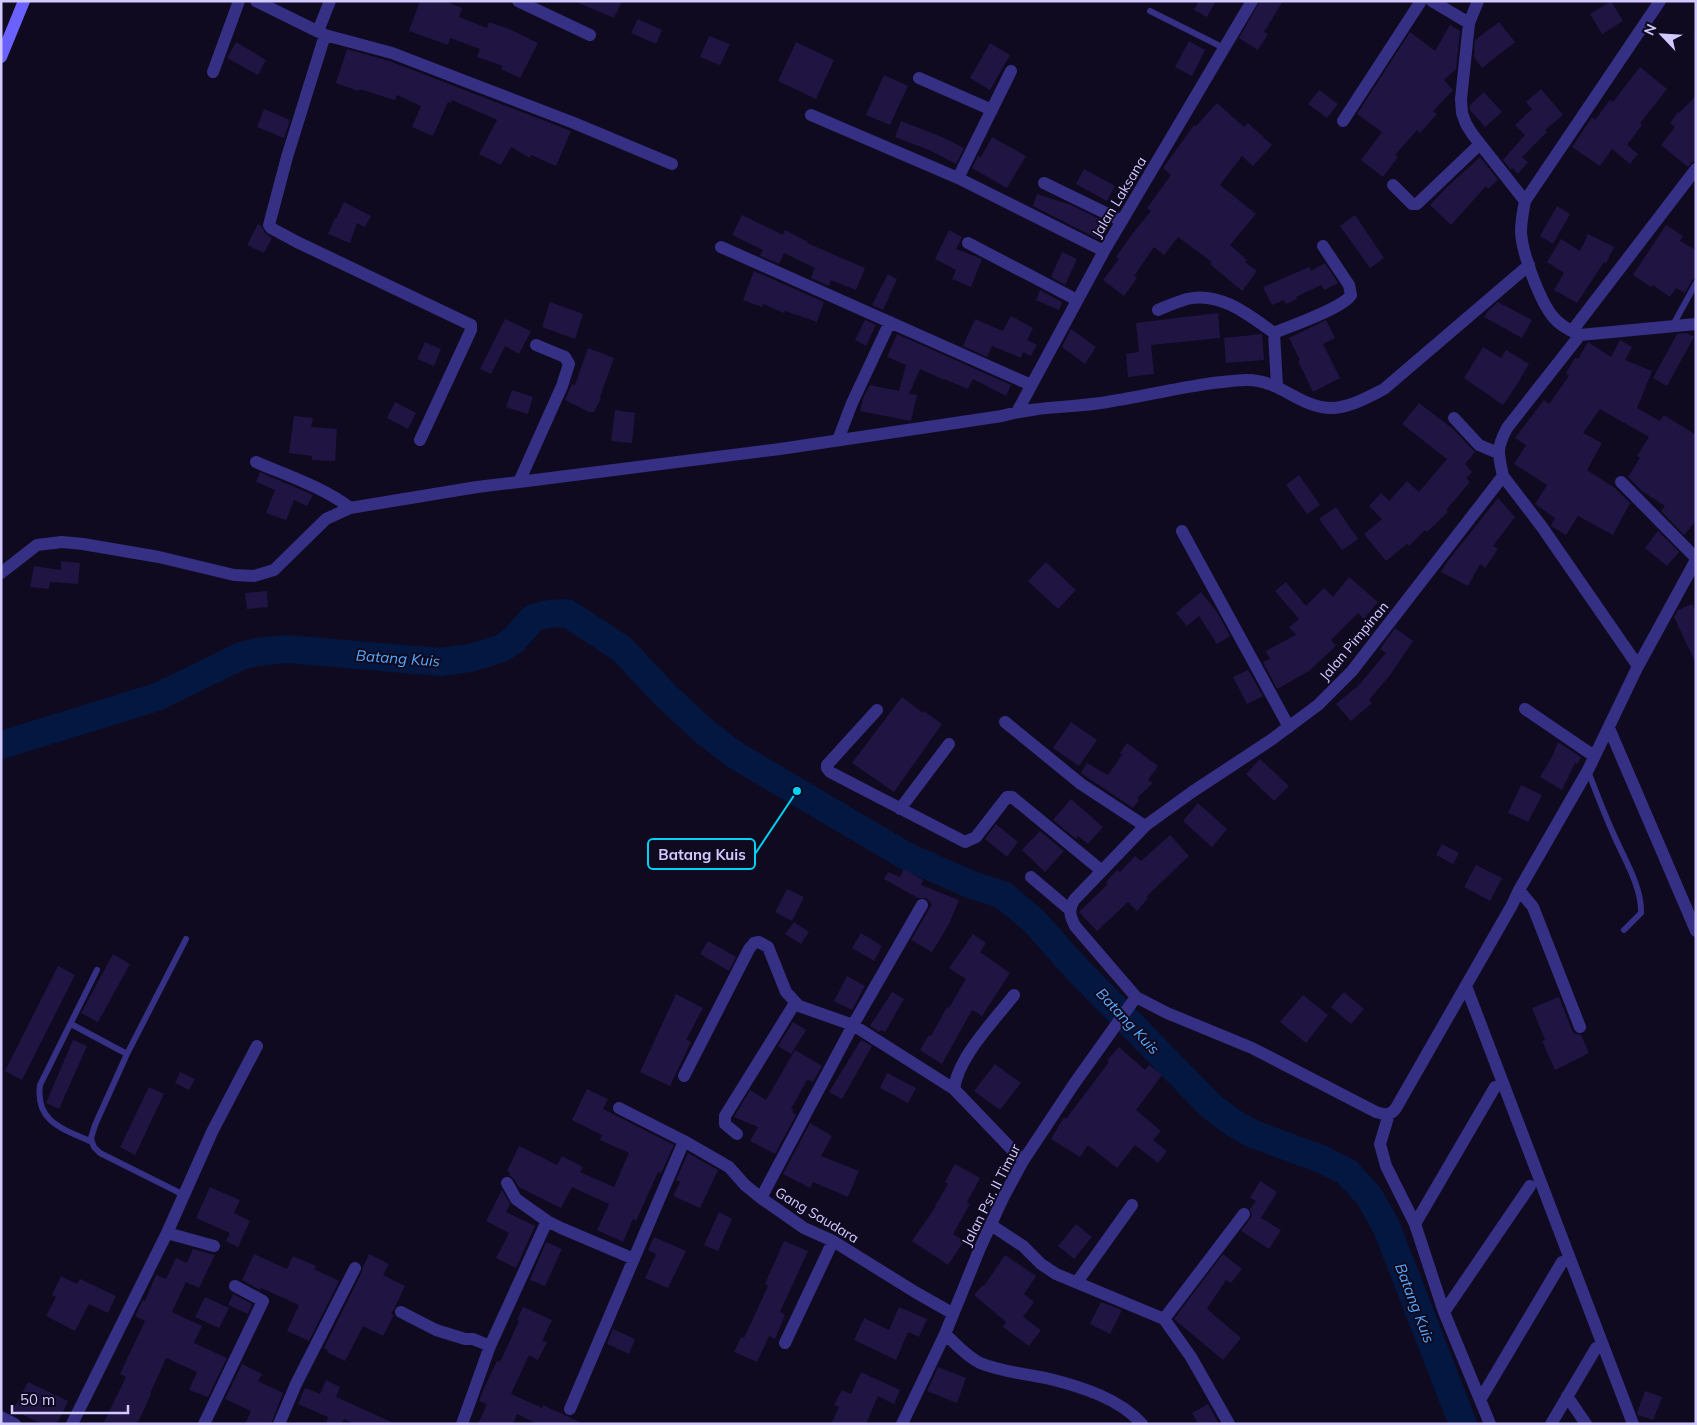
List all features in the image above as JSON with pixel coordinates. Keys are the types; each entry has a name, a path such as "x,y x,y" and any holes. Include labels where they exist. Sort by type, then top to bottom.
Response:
{"main road":[{"path":"1,57 24,1"}],"street":[{"path":"213,72 239,1"},
{"path":"256,1 321,33 392,53 672,164"},
{"path":"330,1 287,156 270,227 297,242 471,324 471,330 420,440"},
{"path":"518,1 590,35"},
{"name":"Jalan Laksana","path":"1017,412 1104,251 1252,1"},
{"path":"1342,121 1421,1"},
{"path":"1432,1 1469,23"},
{"path":"1478,1 1469,23 1461,99 1466,124 1525,201"},
{"path":"1660,1 1525,201 1521,233 1529,265 1547,308 1555,319 1576,333 1696,324"},
{"path":"958,178 1011,71"},
{"path":"919,78 992,110"},
{"path":"811,114 958,178 1104,251"},
{"path":"1393,185 1412,204 1417,204 1480,144"},
{"path":"1638,666 1542,527 1503,476 1498,453 1499,442 1507,428 1696,168"},
{"path":"1044,182 1122,221"},
{"path":"968,243 1077,300"},
{"path":"1274,333 1334,307 1348,299 1351,295 1349,285 1323,246"},
{"path":"721,248 1030,385"},
{"path":"1,573 37,545 62,542 159,557 234,575 254,576 274,570 326,518 350,508 476,486 838,440 972,421 1017,412 1106,402 1227,382 1260,381 1277,386 1318,407 1333,408 1363,400 1384,389 1529,265"},
{"path":"1158,310 1187,299 1209,299 1232,305 1274,333"},
{"path":"838,440 852,403 890,322"},
{"path":"1274,333 1277,386"},
{"path":"519,482 562,386 569,364 565,357 536,345"},
{"path":"1454,418 1479,445 1498,453"},
{"path":"256,462 326,493 350,508"},
{"name":"Jalan Pimpinan","path":"1070,910 1074,900 1145,826 1289,727 1318,705 1352,671 1503,476"},
{"path":"1490,1424 1444,1312 1415,1224 1386,1166 1380,1144 1389,1114 1396,1108 1588,770 1638,666 1695,566 1621,482"},
{"path":"1182,531 1289,727"},
{"path":"1525,709 1594,756"},
{"path":"877,710 827,765 830,772 950,836 967,842 976,837 1007,797 1012,797 1102,870"},
{"path":"1005,722 1081,784 1145,826"},
{"path":"1609,728 1696,931"},
{"path":"900,809 949,744"},
{"path":"1031,877 1070,910 1075,926 1134,1000 1252,1048 1376,1112 1389,1114"},
{"path":"1519,890 1533,908 1580,1027"},
{"path":"760,1198 922,905"},
{"path":"684,1076 749,949 754,943 758,942 768,947 786,992 799,1006 854,1025 954,1089 1023,1161"},
{"path":"1466,986 1633,1424"},
{"path":"954,1089 958,1072 966,1058 1014,995"},
{"name":"Jalan Psr. II Timur","path":"902,1424 945,1334 952,1313 991,1224 1023,1161 1074,1084 1134,1000"},
{"path":"737,1134 725,1124 725,1116 795,1002"},
{"path":"72,1424 184,1195 212,1132 257,1046"},
{"path":"1415,1224 1494,1087"},
{"name":"Gang Saudara","path":"619,1108 684,1141 729,1167 760,1198 804,1228 833,1240 952,1313"},
{"path":"570,1409 684,1141"},
{"path":"507,1183 516,1199 547,1221 634,1258"},
{"path":"1444,1312 1530,1186"},
{"path":"1077,1282 1132,1205"},
{"path":"1164,1319 1244,1214"},
{"path":"462,1424 490,1346 547,1221"},
{"path":"991,1224 1023,1246 1048,1269 1164,1319 1191,1357 1229,1424"},
{"path":"166,1232 214,1246"},
{"path":"785,1343 833,1240"},
{"path":"1480,1400 1562,1262"},
{"path":"279,1424 296,1384 355,1268"},
{"path":"204,1424 263,1301 235,1286"},
{"path":"401,1312 436,1330 465,1339 473,1339 490,1346"},
{"path":"945,1334 968,1356 979,1362 1008,1372 1075,1386 1120,1405 1134,1415 1142,1424"},
{"path":"1551,1424 1596,1348"},
{"path":"1567,1396 1586,1424"},
{"path":"1,1417 15,1424"}],"lane":[{"path":"1150,11 1224,48"},
{"path":"1672,326 1696,283"},
{"path":"1588,770 1632,874 1640,900 1641,913 1624,930"},
{"path":"184,1195 100,1153 94,1147 91,1138 127,1054 186,940"},
{"path":"92,1142 55,1125 43,1110 38,1099 40,1085 97,970"},
{"path":"71,1024 127,1054"}],"building":[{"path":"420,1 445,1 462,8 459,17 487,28 489,22 538,43 520,78 501,69 503,66 477,57 480,49 450,38 448,45 409,31"},
{"path":"574,1 622,1 614,18"},
{"path":"1199,1 1216,1 1207,17 1194,10"},
{"path":"1260,1 1283,1 1264,32 1268,34 1258,50 1239,38"},
{"path":"1611,1 1623,21 1602,34 1590,14"},
{"path":"638,19 662,30 656,44 631,33"},
{"path":"1499,22 1515,42 1482,68 1474,57 1475,40"},
{"path":"1450,25 1460,31 1456,69 1444,80 1453,90 1433,111 1437,114 1420,133 1417,130 1395,155 1398,157 1383,177 1361,160 1382,132 1357,114 1410,32 1435,51"},
{"path":"709,36 730,44 720,65 700,57"},
{"path":"1189,41 1205,50 1192,76 1175,67"},
{"path":"236,42 266,60 258,75 227,58"},
{"path":"796,42 834,60 816,99 778,81"},
{"path":"990,43 1010,55 990,90 970,78"},
{"path":"347,49 389,61 571,131 556,166 531,155 530,158 511,147 501,165 479,154 497,120 452,100 451,103 448,102 433,136 412,127 421,106 397,95 395,100 359,89 358,91 336,83"},
{"path":"1640,67 1667,89 1640,123 1642,125 1627,145 1638,154 1630,164 1612,149 1600,166 1572,147 1592,117 1595,120 1610,100 1613,102"},
{"path":"884,75 908,86 890,125 866,115"},
{"path":"1541,89 1563,115 1545,130 1547,132 1522,157 1528,162 1518,174 1512,168 1511,170 1503,160 1525,135 1515,125 1532,109 1526,102"},
{"path":"1319,90 1338,104 1327,118 1308,104"},
{"path":"1484,92 1502,112 1485,127 1470,110 1470,105"},
{"path":"1696,96 1696,161 1692,162 1688,167 1661,145 1675,127 1670,123 1678,112"},
{"path":"1217,103 1244,127 1248,123 1272,145 1253,166 1242,156 1220,185 1256,214 1230,245 1247,260 1245,262 1257,271 1242,291 1210,264 1212,262 1178,237 1164,255 1154,247 1134,276 1137,278 1124,296 1103,280 1119,259 1116,257 1151,211 1147,208 1171,175 1163,168 1194,125 1196,126"},
{"path":"264,109 290,120 284,138 257,127"},
{"path":"901,121 964,148 956,164 929,150 895,137"},
{"path":"992,137 1026,156 1007,188 972,168 978,156 981,157"},
{"path":"1480,157 1498,180 1488,189 1486,186 1451,225 1430,205"},
{"path":"1084,169 1115,186 1107,201 1076,184"},
{"path":"1037,194 1071,205 1108,223 1100,240 1033,206"},
{"path":"344,202 371,216 365,227 357,223 350,243 328,234"},
{"path":"1557,206 1570,214 1553,244 1540,236"},
{"path":"742,215 783,235 785,230 807,243 865,268 856,290 831,280 829,286 811,278 815,268 784,253 779,264 760,256 763,250 732,235"},
{"path":"1355,215 1384,258 1370,268 1340,226"},
{"path":"258,224 272,238 264,253 247,245"},
{"path":"1666,225 1683,236 1680,241 1696,250 1696,278 1692,280 1685,293 1676,288 1670,297 1653,285 1651,287 1633,275"},
{"path":"949,230 962,237 956,249 982,259 971,287 952,279 956,270 935,259"},
{"path":"1588,234 1614,247 1606,263 1604,262 1577,303 1554,290 1564,273 1547,262 1561,239 1580,251"},
{"path":"1062,252 1077,259 1065,285 1051,277"},
{"path":"1325,263 1338,283 1324,290 1321,285 1286,304 1284,300 1272,305 1263,287 1309,267 1311,271"},
{"path":"754,271 824,302 817,322 785,311 784,313 763,304 762,307 743,300"},
{"path":"888,274 897,279 883,310 872,305"},
{"path":"1040,290 1062,302 1059,310 1036,300"},
{"path":"550,302 583,314 575,339 542,327"},
{"path":"1498,302 1532,320 1522,338 1484,317"},
{"path":"1218,313 1220,338 1151,345 1154,374 1128,377 1126,354 1139,352 1136,323"},
{"path":"1011,316 1033,328 1027,340 1037,345 1031,356 1023,352 1021,358 992,346 987,357 963,346 975,319 1003,331"},
{"path":"505,319 531,331 519,354 505,346 491,374 480,369"},
{"path":"865,320 876,325 866,346 855,340"},
{"path":"1326,320 1335,338 1323,344 1340,378 1313,392 1289,338"},
{"path":"1071,329 1096,347 1085,364 1062,347"},
{"path":"1687,333 1694,337 1667,386 1653,378 1677,334"},
{"path":"897,334 1011,385 1006,396 973,379 968,389 920,369 909,394 917,395 911,421 860,411 863,398 870,385 899,391 906,365 887,357"},
{"path":"1262,334 1264,360 1226,363 1224,338"},
{"path":"1620,340 1632,347 1625,360 1652,371 1637,408 1660,421 1664,415 1696,435 1696,521 1684,535 1661,511 1665,506 1642,491 1628,477 1640,458 1637,456 1649,437 1600,409 1583,433 1602,443 1587,470 1615,488 1630,503 1613,535 1578,516 1566,535 1551,526 1555,518 1535,504 1547,485 1514,464 1526,445 1515,438 1544,400 1549,404 1569,376 1566,373 1575,358 1578,359 1588,342 1611,357"},
{"path":"425,342 441,349 434,366 417,359"},
{"path":"1483,347 1501,358 1506,350 1529,364 1503,405 1464,378"},
{"path":"588,348 614,358 601,398 594,412 589,412 565,400 572,384 575,385"},
{"path":"512,390 533,397 528,414 506,407"},
{"path":"395,402 416,413 408,429 387,418"},
{"path":"1419,403 1453,429 1475,452 1465,464 1472,472 1466,478 1470,482 1446,510 1448,512 1427,532 1425,530 1409,546 1407,544 1386,561 1364,534 1382,519 1369,506 1381,493 1389,501 1407,481 1419,492 1447,459 1402,424"},
{"path":"615,410 635,413 632,443 611,441"},
{"path":"294,416 313,418 311,427 337,429 335,461 312,460 312,456 289,453"},
{"path":"260,472 313,495 307,506 294,500 286,520 266,513 275,490 256,482"},
{"path":"1299,475 1320,505 1307,514 1286,485"},
{"path":"1498,498 1515,517 1493,546 1498,549 1485,568 1480,564 1468,586 1441,572 1447,562"},
{"path":"1336,507 1358,539 1342,550 1319,519"},
{"path":"1658,531 1679,552 1667,566 1645,548"},
{"path":"61,561 80,563 78,584 50,582 49,589 30,587 34,566 61,570"},
{"path":"1046,562 1076,590 1058,609 1028,581"},
{"path":"1349,577 1378,602 1364,619 1358,613 1331,640 1336,646 1309,671 1277,689 1263,662 1270,659 1266,651 1296,635 1289,627 1299,619 1275,591 1286,582 1306,606 1324,588 1333,597"},
{"path":"267,591 268,607 247,609 245,593"},
{"path":"1201,592 1217,612 1230,636 1217,644 1199,616 1187,626 1176,613"},
{"path":"1692,604 1696,612 1696,664 1674,617 1678,610"},
{"path":"1395,628 1413,641 1390,675 1369,700 1372,703 1351,721 1336,704 1358,686 1386,653 1380,649"},
{"path":"1248,670 1263,696 1247,704 1233,677"},
{"path":"902,697 923,713 924,711 942,724 894,792 852,763"},
{"path":"1071,722 1097,740 1079,766 1053,748"},
{"path":"1558,742 1581,757 1578,764 1575,763 1562,790 1540,777"},
{"path":"1127,743 1158,766 1148,780 1153,783 1137,798 1139,800 1133,808 1081,773 1087,763 1108,775 1122,755 1120,753"},
{"path":"1260,759 1289,786 1274,801 1246,774"},
{"path":"1521,785 1542,795 1528,822 1508,813"},
{"path":"1071,799 1103,827 1088,844 1078,836 1076,839 1053,820"},
{"path":"1198,803 1227,829 1212,847 1183,821"},
{"path":"996,824 1018,842 1007,857 985,839"},
{"path":"1040,831 1064,851 1045,872 1022,850"},
{"path":"1170,835 1189,856 1146,897 1148,898 1137,911 1128,902 1097,931 1079,912 1108,884 1106,882 1117,870 1120,872 1135,856 1141,861"},
{"path":"1442,844 1459,853 1453,864 1436,855"},
{"path":"1476,865 1502,878 1490,901 1464,887"},
{"path":"904,869 923,880 921,885 959,900 949,924 932,952 911,940 932,904 926,898 918,898 884,879 888,872 900,877"},
{"path":"787,889 804,897 792,921 775,912"},
{"path":"794,922 809,932 801,944 785,934"},
{"path":"861,933 882,946 874,961 852,948"},
{"path":"973,934 986,943 980,952 1010,973 982,1016 972,1010 942,1064 920,1050 929,1035 931,1036 947,1007 949,1008 966,979 949,968"},
{"path":"708,941 736,957 729,971 700,954"},
{"path":"113,954 130,964 98,1022 81,1013"},
{"path":"58,966 75,975 22,1080 5,1071"},
{"path":"847,976 865,986 852,1010 834,1001"},
{"path":"892,992 904,999 885,1032 881,1030 879,1032 870,1026"},
{"path":"1344,992 1364,1009 1351,1024 1331,1007"},
{"path":"676,994 703,1008 686,1040 691,1042 670,1086 640,1072"},
{"path":"1303,995 1328,1015 1306,1043 1280,1022"},
{"path":"1559,997 1572,1030 1575,1034 1581,1035 1589,1053 1555,1070 1542,1041 1545,1040 1532,1008"},
{"path":"793,1022 806,1030 791,1054 778,1046"},
{"path":"73,1040 87,1046 59,1109 46,1103"},
{"path":"861,1040 872,1046 842,1099 829,1092"},
{"path":"1119,1047 1145,1070 1149,1065 1162,1075 1136,1110 1161,1131 1153,1140 1167,1151 1158,1163 1135,1145 1117,1168 1088,1145 1080,1157 1051,1139 1064,1117 1066,1119 1109,1062 1107,1060"},
{"path":"795,1050 822,1066 813,1082 807,1080 791,1109 794,1110 792,1112 796,1115 775,1154 750,1141 758,1127 734,1117 750,1090 766,1100"},
{"path":"995,1064 1021,1083 1000,1110 974,1091"},
{"path":"180,1072 195,1079 189,1090 175,1083"},
{"path":"887,1073 916,1088 908,1103 880,1088"},
{"path":"149,1087 164,1094 135,1155 120,1147"},
{"path":"587,1089 608,1099 603,1109 674,1145 661,1173 658,1172 636,1221 633,1219 623,1242 597,1230 609,1204 572,1187 561,1208 519,1187 507,1171 519,1146 557,1165 562,1156 583,1167 580,1172 614,1187 629,1153 600,1140 602,1135 572,1120"},
{"path":"810,1123 832,1136 821,1156 859,1171 848,1197 813,1182 810,1188 783,1174"},
{"path":"688,1153 718,1170 700,1208 673,1196 680,1182 676,1180"},
{"path":"955,1164 980,1178 967,1202 970,1204 953,1234 964,1241 948,1265 912,1241 936,1206 948,1184 945,1182"},
{"path":"1260,1181 1277,1192 1261,1218 1281,1230 1269,1249 1241,1231 1252,1216 1250,1209 1256,1201 1250,1198"},
{"path":"210,1187 240,1200 234,1213 250,1221 238,1247 226,1241 230,1233 196,1218"},
{"path":"502,1190 510,1204 506,1212 535,1226 516,1268 496,1258 509,1233 486,1221"},
{"path":"719,1212 732,1219 718,1251 704,1245"},
{"path":"1076,1224 1092,1237 1074,1259 1058,1246"},
{"path":"654,1237 686,1251 668,1288 645,1278 656,1254 648,1250"},
{"path":"784,1241 808,1251 780,1312 785,1315 775,1339 769,1336 757,1362 734,1352 741,1337 744,1338 768,1286 765,1284"},
{"path":"546,1242 562,1249 545,1286 530,1280"},
{"path":"193,1249 215,1255 199,1288 186,1282 172,1312 202,1326 194,1343 227,1358 208,1397 189,1390 197,1372 166,1358 137,1424 103,1424 126,1377 120,1374 145,1321 135,1316 143,1300 145,1301 156,1275 166,1279 176,1258 187,1263"},
{"path":"254,1254 287,1269 293,1256 316,1266 314,1269 339,1281 309,1341 287,1331 299,1305 261,1288 260,1290 242,1280"},
{"path":"369,1254 389,1264 383,1275 405,1286 391,1314 394,1315 383,1336 363,1326 345,1361 327,1352 328,1350 324,1348"},
{"path":"1223,1254 1242,1269 1231,1283 1226,1280 1207,1309 1241,1338 1223,1360 1174,1319"},
{"path":"1005,1255 1036,1276 1024,1294 1034,1302 1023,1317 1041,1330 1029,1346 1003,1327 1006,1322 974,1295 984,1286"},
{"path":"61,1276 77,1284 80,1279 116,1296 108,1313 89,1304 75,1331 46,1316 56,1297 52,1295"},
{"path":"233,1294 252,1304 248,1314 228,1305"},
{"path":"205,1297 229,1308 219,1328 195,1317"},
{"path":"1101,1302 1122,1310 1110,1334 1090,1324"},
{"path":"523,1307 552,1320 542,1341 547,1342 538,1360 529,1355 511,1394 542,1408 543,1405 584,1424 537,1424 517,1414 513,1424 478,1424 487,1404 479,1401 484,1388 497,1361 500,1362 519,1321 517,1320"},
{"path":"899,1307 927,1319 919,1337 908,1332 896,1360 854,1340 864,1318 889,1330"},
{"path":"613,1329 635,1339 629,1354 607,1344"},
{"path":"242,1364 262,1374 258,1381 283,1393 271,1424 245,1424 251,1411 225,1399"},
{"path":"938,1367 966,1378 957,1403 927,1391"},
{"path":"861,1372 900,1390 894,1404 878,1396 866,1424 831,1424 839,1407 834,1405 842,1390 851,1394"},
{"path":"326,1380 340,1387 336,1397 396,1424 354,1424 344,1419 342,1424 326,1424 328,1417 298,1404 305,1388 320,1394"},
{"path":"28,1382 68,1401 57,1424 42,1424 13,1410"},
{"path":"1645,1391 1662,1397 1653,1420 1637,1413"},
{"path":"1208,1404 1219,1424 1198,1424 1192,1413"}],"waterway":[{"name":"Batang Kuis","path":"1,745 157,697 241,656 256,652 286,649 440,662 470,658 500,649 514,640 533,618 549,614 567,613 622,649 666,696 705,732 735,755 906,856 972,885 1003,895 1034,921 1073,965 1212,1107 1235,1124 1253,1134 1321,1159 1347,1172 1369,1196 1386,1226 1463,1424"}],"place":[{"name":"Batang Kuis","path":"797,791"}]}
